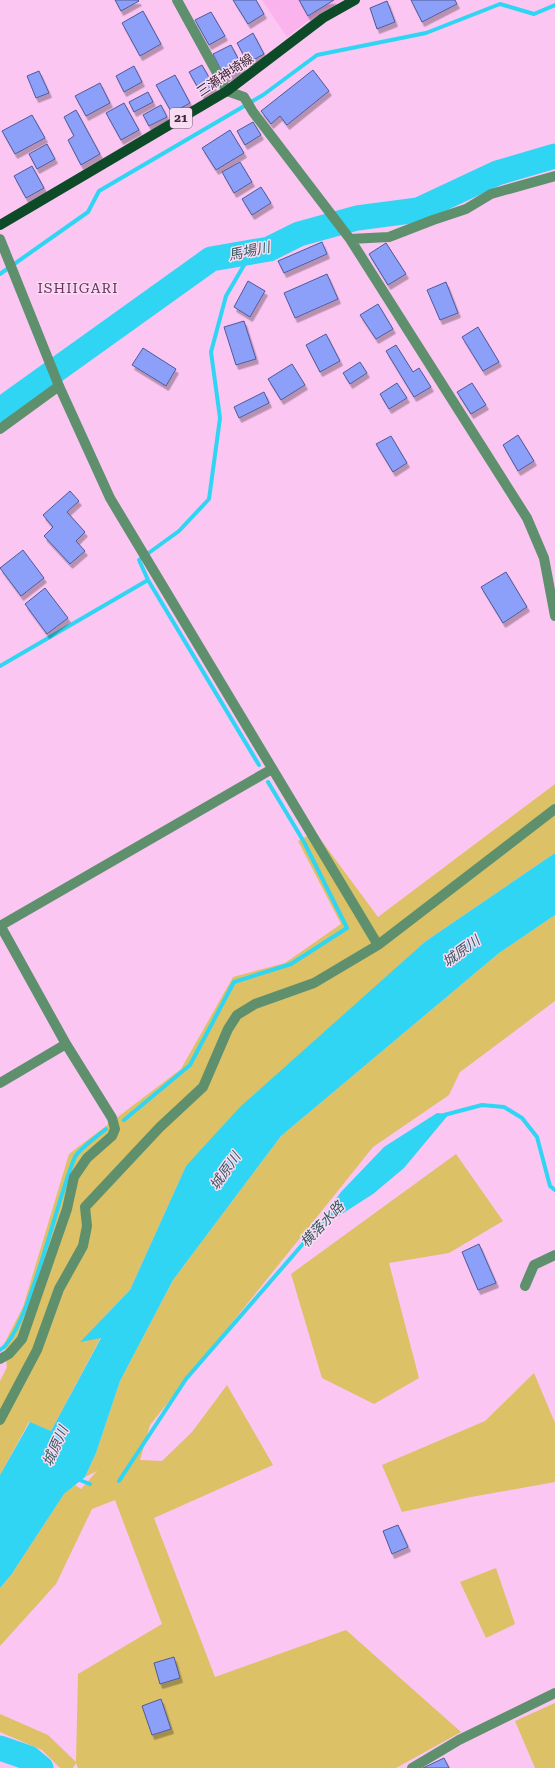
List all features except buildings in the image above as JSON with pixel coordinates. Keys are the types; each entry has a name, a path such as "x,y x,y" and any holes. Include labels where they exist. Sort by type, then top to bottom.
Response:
{"main road":[{"name":"三瀬神埼線","path":"0,225 227,92 323,18 355,0"}],"street":[{"path":"177,0 227,92 244,97 253,112 350,239 527,518 544,558 554,601 555,616"},
{"path":"350,239 389,237 466,209 491,194 555,176"},
{"path":"0,239 59,386 110,498 378,946"},
{"path":"0,429 59,386"},
{"path":"0,1360 9,1354 22,1339 67,1208 74,1177 87,1158 112,1136 115,1129 112,1118 66,1044 0,926 272,769"},
{"path":"67,1208 85,1207 160,1127 203,1087 228,1029 237,1015 255,1004 314,983 378,946 555,808"},
{"path":"0,1083 66,1044"},
{"path":"0,1420 37,1350 59,1289 83,1246 87,1226 85,1207"},
{"path":"525,1286 534,1265 555,1255"},
{"path":"412,1768 459,1740 555,1693"}],"shaded area":[{"path":"262,0 342,0 318,13 287,37"},
{"path":"555,784 555,853 426,941 186,1166 130,1290 81,1341 101,1337 51,1431 29,1422 0,1475 0,1381 7,1367 4,1344 23,1307 69,1154 181,1069 233,977 285,963 341,924 298,841 315,832 378,917"},
{"path":"555,915 555,1001 460,1072 449,1095 373,1147 150,1425 140,1460 162,1461 192,1432 227,1385 273,1465 154,1518 215,1677 346,1630 461,1732 396,1768 78,1768 76,1763 73,1768 60,1768 42,1750 0,1732 0,1714 48,1735 76,1762 78,1674 162,1624 115,1500 92,1509 56,1584 0,1646 0,1588 11,1575 64,1494 75,1485 81,1489 97,1471 85,1477 96,1453 120,1381 173,1280 281,1136 499,953"},
{"path":"456,1154 503,1221 449,1253 389,1263 419,1378 374,1404 322,1378 291,1274"},
{"path":"534,1373 555,1423 555,1482 471,1497 402,1512 382,1465 485,1421"},
{"path":"496,1568 515,1624 486,1638 460,1582"},
{"path":"555,1703 555,1768 535,1768 515,1721"}],"water":[{"name":"城原川","path":"555,853 555,915 499,953 281,1136 173,1280 120,1381 96,1453 85,1477 64,1494 11,1575 0,1588 0,1475 30,1422 51,1431 101,1338 80,1342 130,1290 186,1166 240,1107 426,941"},
{"path":"437,1113 449,1114 404,1168 373,1194 312,1233 341,1192 384,1147"}],"waterway":[{"path":"0,274 88,212 99,191 263,95 317,55 426,33 500,4 534,14 555,5"},
{"name":"馬場川","path":"0,410 211,259 269,249 299,234 357,218 418,210 497,173 555,156"},
{"path":"0,666 148,580 139,560 179,531 209,499 220,418 211,352 226,296 247,260 269,249"},
{"path":"148,580 259,765"},
{"path":"124,1120 190,1065 234,982 291,964 347,928 304,842 268,782"},
{"name":"横落水路","path":"444,1115 482,1105 504,1107 522,1118 537,1137 550,1186 555,1190"},
{"path":"0,1350 11,1339 32,1292 68,1175 75,1157 85,1146 106,1129"},
{"name":"横落水路","path":"119,1481 186,1379 315,1230"},
{"path":"77,1479 90,1484"},
{"path":"0,1748 29,1758 41,1768"}],"district":[{"name":"ISHIIGARI","path":"78,288"}]}
